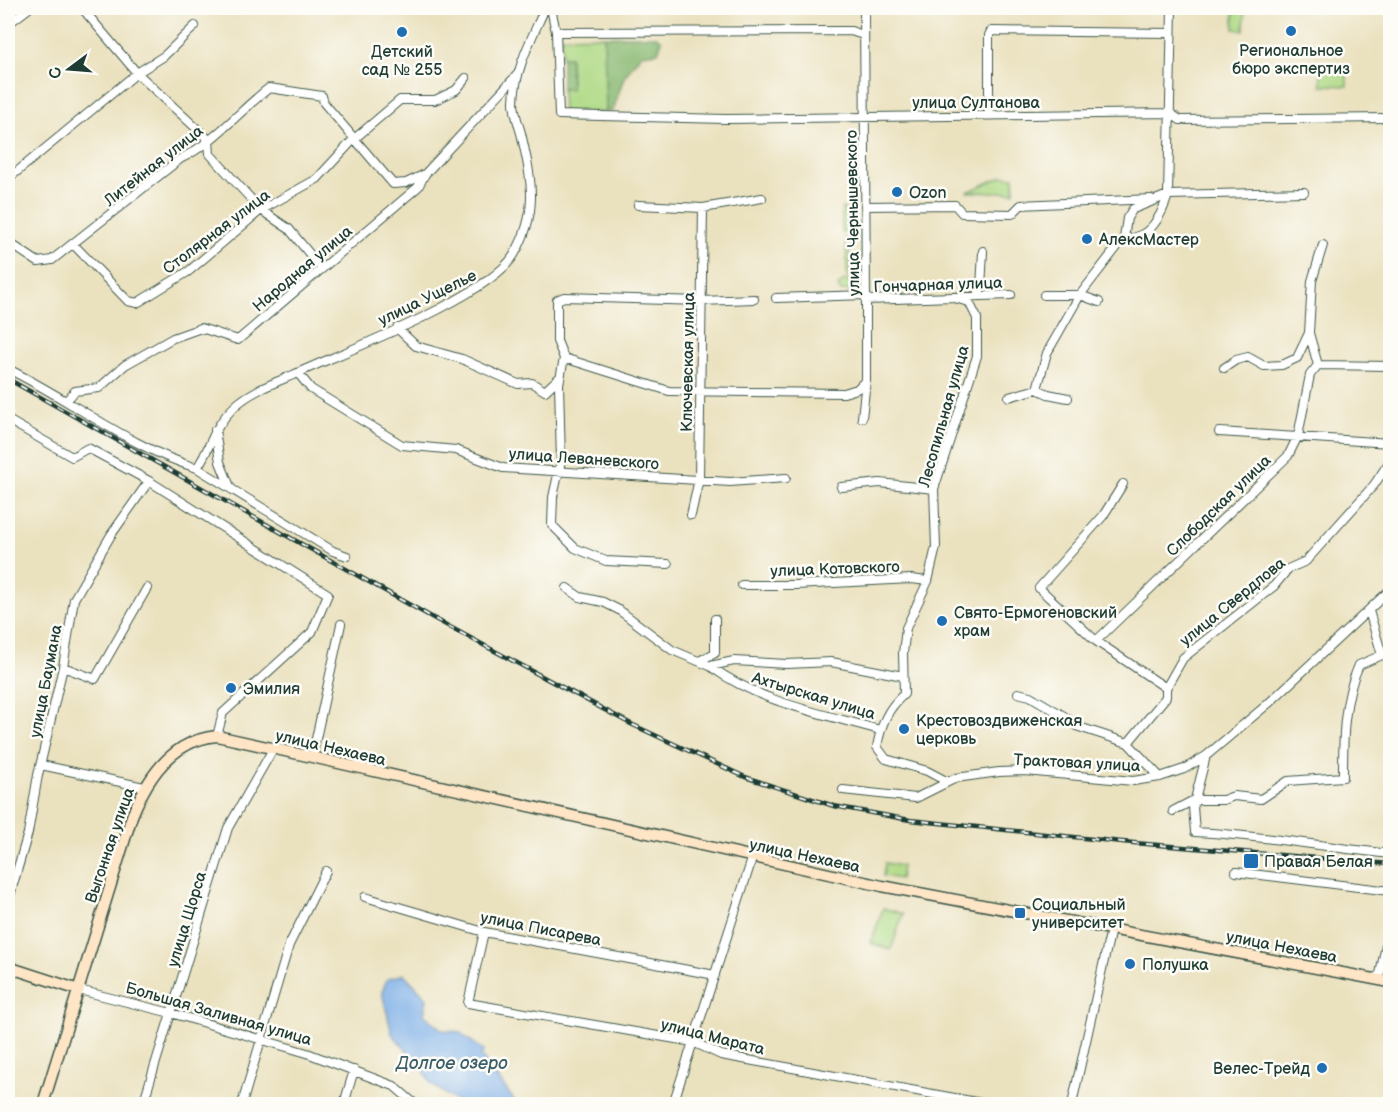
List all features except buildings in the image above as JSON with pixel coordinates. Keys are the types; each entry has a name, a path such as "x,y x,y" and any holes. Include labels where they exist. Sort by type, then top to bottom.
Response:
{"street":[{"path":"8,24 29,8"},
{"path":"82,8 137,73 147,79 209,140 210,154 261,210 290,229 322,269"},
{"name":"улица Ущелье","path":"197,468 203,460 215,429 235,406 298,373 397,328 490,281 514,256 528,225 533,199 531,177 514,104 517,75 545,8"},
{"path":"551,8 556,32 851,31 864,35"},
{"name":"улица Чернышевского","path":"862,418 866,380 864,8"},
{"path":"1124,238 1132,239 1153,225 1161,217 1168,195 1172,8"},
{"path":"8,178 137,73 164,56 195,26"},
{"path":"989,115 990,31 1171,33"},
{"name":"улица Султанова","path":"556,32 559,115 726,119 1170,113 1180,120 1390,118"},
{"name":"Народная улица","path":"67,400 75,392 99,388 125,365 173,338 201,328 238,340 418,187 425,174 517,75"},
{"name":"Столярная улица","path":"74,245 128,301 137,303 189,271 261,210 317,178 354,140 399,100 435,100 456,90 466,78"},
{"name":"Литейная улица","path":"8,242 38,262 52,261 180,159 204,147 209,140 269,88 322,96 324,103 354,140"},
{"path":"354,140 393,184 406,183 425,174"},
{"path":"866,206 955,205 962,213 1011,214 1020,205 1156,198 1168,195 1304,192"},
{"path":"638,205 703,208 762,198"},
{"path":"1037,389 1047,353 1080,295 1124,238 1127,218 1133,210 1156,198"},
{"name":"Ключевская улица","path":"691,514 699,479 703,208"},
{"path":"1323,245 1312,281 1310,333 1318,365 1390,366"},
{"path":"977,295 981,288 983,251"},
{"name":"Гончарная улица","path":"776,298 954,298 1011,295"},
{"path":"1044,295 1080,295 1099,302"},
{"path":"668,564 606,561 575,548 552,525 553,497 561,461 560,377 564,358 557,341 557,300 564,297 701,301 754,299"},
{"name":"Лесопильная улица","path":"880,730 893,704 904,694 906,628 928,581 936,548 934,489 977,356 977,318 969,302 954,298"},
{"path":"397,328 416,346 462,359 518,384 532,383 545,391 560,377"},
{"path":"1224,368 1236,360 1248,357 1264,366 1282,365 1297,358 1310,333"},
{"path":"564,358 669,391 844,393 857,389 866,380"},
{"name":"Слободская улица","path":"1096,641 1288,456 1298,436 1310,375 1318,365"},
{"path":"8,369 178,463 197,468 333,551 347,556"},
{"name":"улица Леваневского","path":"298,373 311,389 402,445 456,450 503,468 746,482 786,477"},
{"path":"1009,397 1037,389 1068,398"},
{"path":"8,420 72,456 88,448 149,481 328,594 312,632 223,713 217,736"},
{"path":"215,429 220,462 231,489"},
{"path":"1220,432 1390,442"},
{"name":"улица Свердлова","path":"1128,742 1166,697 1166,688 1183,658 1274,586 1288,569 1306,561 1374,485 1390,461"},
{"name":"улица Баумана","path":"8,902 28,833 63,667 74,599 111,535 149,481"},
{"path":"841,487 880,483 934,489"},
{"path":"1123,483 1103,516 1039,588 1096,641 1166,688"},
{"name":"улица Котовского","path":"742,585 795,585 911,579 928,581"},
{"path":"63,667 94,679 147,588"},
{"name":"Ахтырская улица","path":"567,588 580,597 603,602 619,610 672,650 710,666 734,683 771,699 880,730"},
{"name":"Трактовая улица","path":"843,790 916,798 956,778 1025,771 1133,781 1160,777 1184,769 1206,756 1269,703 1390,590"},
{"path":"1173,812 1194,800 1223,800 1234,796 1261,799 1288,781 1343,777 1343,732 1350,685 1359,665 1386,655 1369,611"},
{"path":"699,661 715,652 715,619"},
{"path":"312,757 341,624"},
{"name":"Ахтырская улица","path":"710,666 734,661 787,664 831,662 903,675"},
{"path":"1018,693 1064,716 1076,726 1115,741 1128,742 1160,777"},
{"path":"880,730 877,747 886,759 927,771 948,782"},
{"name":"улица Нехаева","path":"217,736 752,859 1390,982"},
{"name":"Выгонная улица","path":"43,1104 132,816 144,787 172,754 185,744 217,736"},
{"name":"улица Щорса","path":"142,1104 228,828 273,748"},
{"path":"1206,756 1194,800 1195,832 1240,834 1276,841 1314,843 1390,854"},
{"path":"41,765 144,787"},
{"path":"673,1104 752,859"},
{"path":"242,1104 290,945 326,871"},
{"path":"1236,872 1390,891"},
{"name":"улица Писарева","path":"365,897 484,932 715,975"},
{"path":"1375,978 1380,974 1390,926"},
{"path":"1072,1104 1111,929"},
{"name":"улица Марата","path":"484,932 468,1003 693,1042 722,1055 987,1104"},
{"name":"Большая Заливная улица","path":"8,967 79,990 171,1013 354,1070 394,1086 415,1104"},
{"path":"344,1104 354,1070"}],"green space":[{"path":"1234,10 1245,10 1244,30 1234,29"},
{"path":"604,36 606,112 563,113 562,89 571,89 570,57 562,57 561,37"},
{"path":"604,36 657,36 662,40 658,52 641,54 624,77 613,111 606,112"},
{"path":"562,57 570,57 571,89 562,89"},
{"path":"1340,65 1342,71 1347,72 1347,86 1321,85 1321,67"},
{"path":"1003,176 1014,177 1014,192 967,192"},
{"path":"842,208 850,213 850,233 842,233"},
{"path":"846,238 850,238 851,277 847,277"},
{"path":"845,280 857,284 858,291 840,291 838,286"},
{"path":"885,863 902,866 900,879 883,876"},
{"path":"883,908 903,914 891,950 871,943"}],"water":[{"name":"Долгое озеро","path":"404,974 427,998 424,1014 442,1030 459,1032 484,1051 481,1056 517,1104 460,1104 431,1084 423,1069 392,1034 382,992 387,979"}],"railway":[{"path":"8,379 435,619 631,724 745,777 834,806 910,820 1122,842 1390,864"}],"place":[{"name":"Региональное бюро экспертиз","path":"1291,31"},
{"name":"Детский сад № 255","path":"402,32"},
{"name":"Ozon","path":"897,192"},
{"name":"АлексМастер","path":"1087,239"},
{"name":"Свято-Ермогеновский храм","path":"942,621"},
{"name":"Эмилия","path":"231,688"},
{"name":"Крестовоздвиженская церковь","path":"904,729"},
{"name":"Правая Белая","path":"1251,861"},
{"name":"Социальный университет","path":"1020,913"},
{"name":"Полушка","path":"1130,964"},
{"name":"Велес-Трейд","path":"1322,1068"}]}
